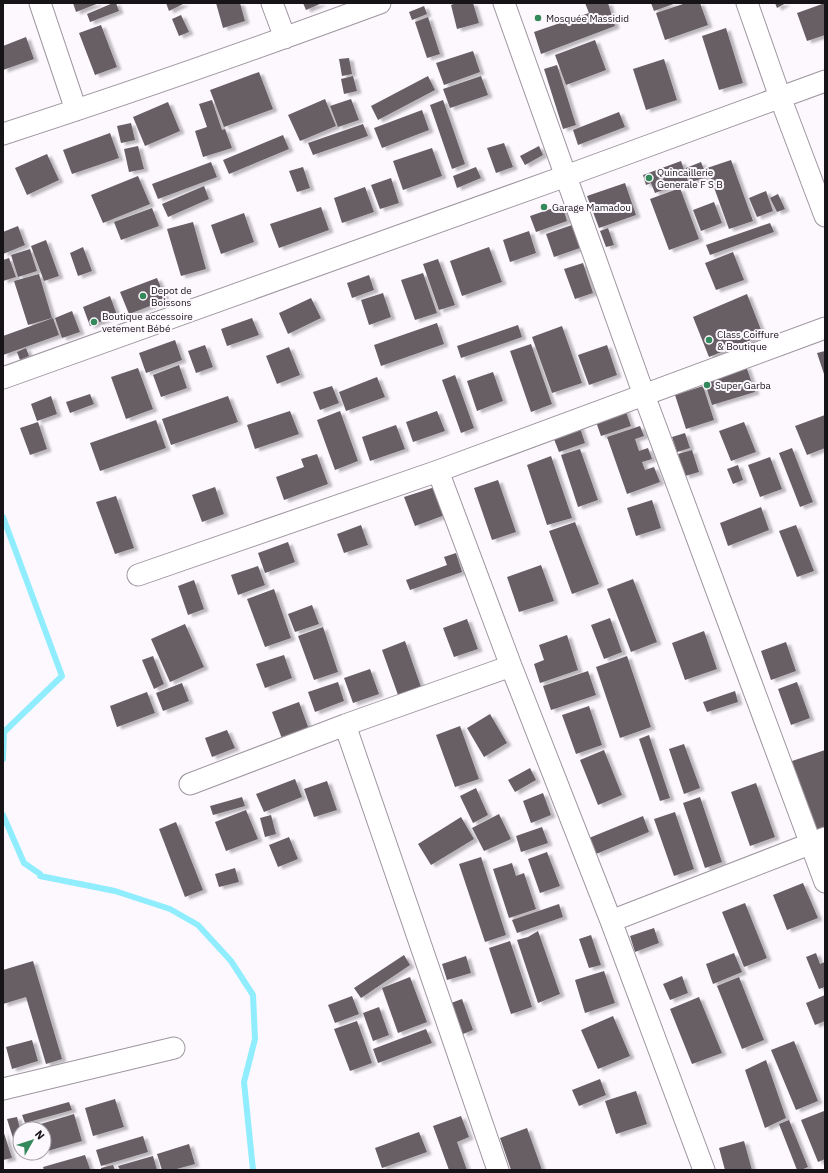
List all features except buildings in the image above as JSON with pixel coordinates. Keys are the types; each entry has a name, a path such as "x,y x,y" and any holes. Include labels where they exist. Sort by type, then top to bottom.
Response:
{"street":[{"path":"40,3 76,110"},
{"path":"272,3 285,38"},
{"path":"3,134 285,38 380,3"},
{"path":"504,3 644,395 818,841 825,882"},
{"path":"747,3 780,97 825,216"},
{"path":"3,378 566,176 825,81"},
{"path":"138,575 438,471 825,328"},
{"path":"438,471 511,666 611,921 704,1170"},
{"path":"190,784 345,725 511,666"},
{"path":"345,725 498,1170"},
{"path":"611,921 818,841"},
{"path":"3,1089 174,1048"}],"waterway":[{"path":"3,517 62,676 4,732 3,759"},
{"path":"3,815 24,863 40,874 40,876 115,891 170,909 198,925 231,961 253,995 255,1039 244,1082 253,1170"}],"place":[{"name":"Mosquée Massidid","path":"538,18"},
{"name":"Quincaillerie Generale F S B","path":"649,178"},
{"name":"Garage Mamadou","path":"544,207"},
{"name":"Depot de Boissons","path":"143,296"},
{"name":"Boutique accessoire vetement Bébé","path":"94,322"},
{"name":"Class Coiffure & Boutique","path":"709,340"},
{"name":"Super Garba","path":"707,385"}]}
